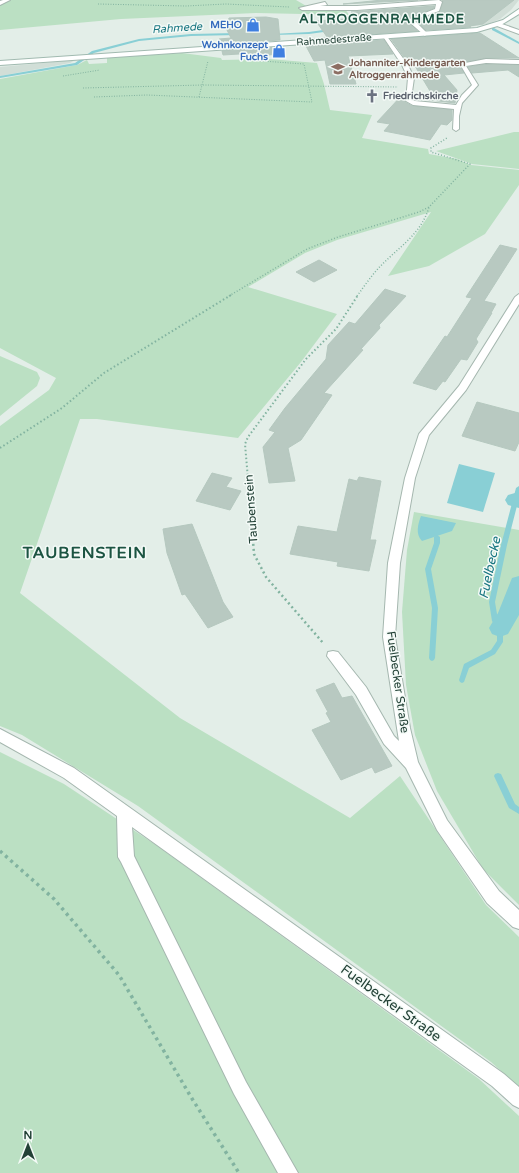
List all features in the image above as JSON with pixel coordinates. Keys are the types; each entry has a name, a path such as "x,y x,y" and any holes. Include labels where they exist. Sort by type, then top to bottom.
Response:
{"street":[{"path":"0,3 6,0"},
{"path":"302,8 357,8 439,2 437,10 412,22 425,34"},
{"path":"302,8 325,4"},
{"name":"Rahmedestraße","path":"0,63 477,30 512,18 519,12"},
{"path":"498,24 519,32"},
{"path":"384,36 405,65 411,78 408,100 413,103 458,107"},
{"path":"456,129 458,107 464,96 474,88 475,85 462,65 486,60 519,62"},
{"name":"Fuelbecker Straße","path":"519,297 463,388 424,434 410,478 394,563 389,637 403,728 411,763 442,825 493,898 519,921"},
{"path":"333,656 361,691 389,740 411,763"},
{"name":"Fuelbecker Straße","path":"0,735 69,773 498,1080 519,1099"},
{"path":"124,813 126,857 240,1088 289,1173"}],"path":[{"path":"98,4 186,6 226,4 302,8"},
{"path":"94,97 147,95 312,102 310,86 304,64 302,62 244,60"},
{"path":"202,61 213,61"},
{"path":"200,97 208,61"},
{"path":"63,76 102,70"},
{"path":"83,88 203,85 410,88"},
{"path":"0,448 62,408 104,373 307,249 338,237 419,212 429,207 470,164 468,162 431,152 431,148 438,146 455,132 456,129"},
{"name":"Taubenstein","path":"333,656 266,577 254,554 245,444 306,359 336,329 352,303 376,271 413,236 428,214 429,207"},
{"path":"0,851 54,899 119,974 191,1097 239,1173"}],"shaded area":[{"path":"476,0 519,0 511,10 500,19 488,24 447,30 424,30 420,23"},
{"path":"75,60 70,63 0,76 0,67"}],"green space":[{"path":"0,0 296,0 308,7 344,7 349,15 256,13 121,19 0,30"},
{"path":"182,53 221,58 222,60 269,59 317,63 330,110 372,115 362,138 428,149 429,154 457,159 471,165 519,170 519,185 485,234 429,266 388,276 431,212 337,240 305,253 248,287 337,314 301,362 238,438 97,419 80,419 20,593 180,718 350,818 400,776 486,905 519,937 519,1087 491,1062 138,806 22,735 0,726 0,426 49,390 56,378 0,348 0,79 77,65 87,60 89,64 107,63 107,58"},
{"path":"519,132 519,169 472,164 436,151"},
{"path":"0,356 37,372 40,378 37,386 0,416"},
{"path":"414,512 519,530 519,905 483,869 437,791 415,735 406,685 402,612 407,550"},
{"path":"0,752 64,784 156,845 479,1079 519,1116 519,1173 0,1173"}],"water":[{"path":"459,464 495,473 483,512 447,503"},
{"path":"421,516 456,523 452,531 422,541 418,535 418,526"}],"building":[{"path":"382,0 418,0 343,4"},
{"path":"442,0 514,0 483,24 469,26 471,27 426,30 417,21 440,12 443,2"},
{"path":"434,6 434,8 406,19 417,31 327,37 316,21 359,18 351,12"},
{"path":"266,17 278,19 280,40 220,44 219,39 231,38 226,28 229,18"},
{"path":"480,33 519,58 486,58 460,63 459,65 464,73 444,75 457,90 455,103 413,98 413,94 433,96 415,66 407,57 404,57 391,39"},
{"path":"384,40 393,54 348,56 356,84 330,84 325,60 314,61 306,46"},
{"path":"280,47 281,54 242,57 239,54 223,55 222,51"},
{"path":"486,64 519,65 519,77 508,70 472,73 468,67"},
{"path":"404,93 405,102 412,106 452,110 452,120 447,125 441,124 430,140 384,131 390,124 377,122"},
{"path":"500,245 517,249 484,301 496,304 476,339 478,342 467,360 461,359 445,382 443,381 436,390 413,383 445,336 447,337 472,298 466,297"},
{"path":"319,260 337,270 314,282 296,272"},
{"path":"385,289 406,296 379,325 380,328 361,349 363,350 324,393 332,395 301,440 288,448 295,481 269,483 263,447 275,432 269,430 285,408 326,359 328,345 349,322 355,324"},
{"path":"477,402 519,413 519,442 515,451 462,436"},
{"path":"212,473 232,478 226,487 241,491 230,510 196,501"},
{"path":"359,477 381,481 370,540 376,540 369,571 337,566 338,562 290,554 298,526 337,532 349,479 357,481"},
{"path":"192,524 223,602 233,617 208,628 185,594 182,595 167,553 163,529"},
{"path":"334,683 342,698 352,696 392,766 375,773 372,767 341,780 312,730 331,722 326,713 328,712 316,690"}],"waterway":[{"name":"Fuelbecke","path":"493,29 519,43"},
{"name":"Rahmede","path":"273,34 309,33 330,30"},
{"name":"Rahmede","path":"0,77 76,64 93,52 139,40 191,35 236,34"},
{"name":"Fuelbecke","path":"462,680 466,666 493,652 500,642 500,628 495,621 492,602 504,545 519,488"},
{"name":"Fuelbecke","path":"515,500 519,501"},
{"path":"432,658 435,608 428,569 437,543 437,537"},
{"path":"500,628 508,616 519,584"},
{"name":"Fuelbecke","path":"498,776 512,806 519,811"}],"place":[{"name":"MEHO","path":"253,25"},
{"name":"Wohnkonzept Fuchs","path":"279,51"},
{"name":"Johanniter-Kindergarten Altroggenrahmede","path":"338,69"},
{"name":"Friedrichskirche","path":"372,96"}],"district":[{"name":"ALTROGGENRAHMEDE","path":"382,19"},
{"name":"TAUBENSTEIN","path":"85,553"}]}
